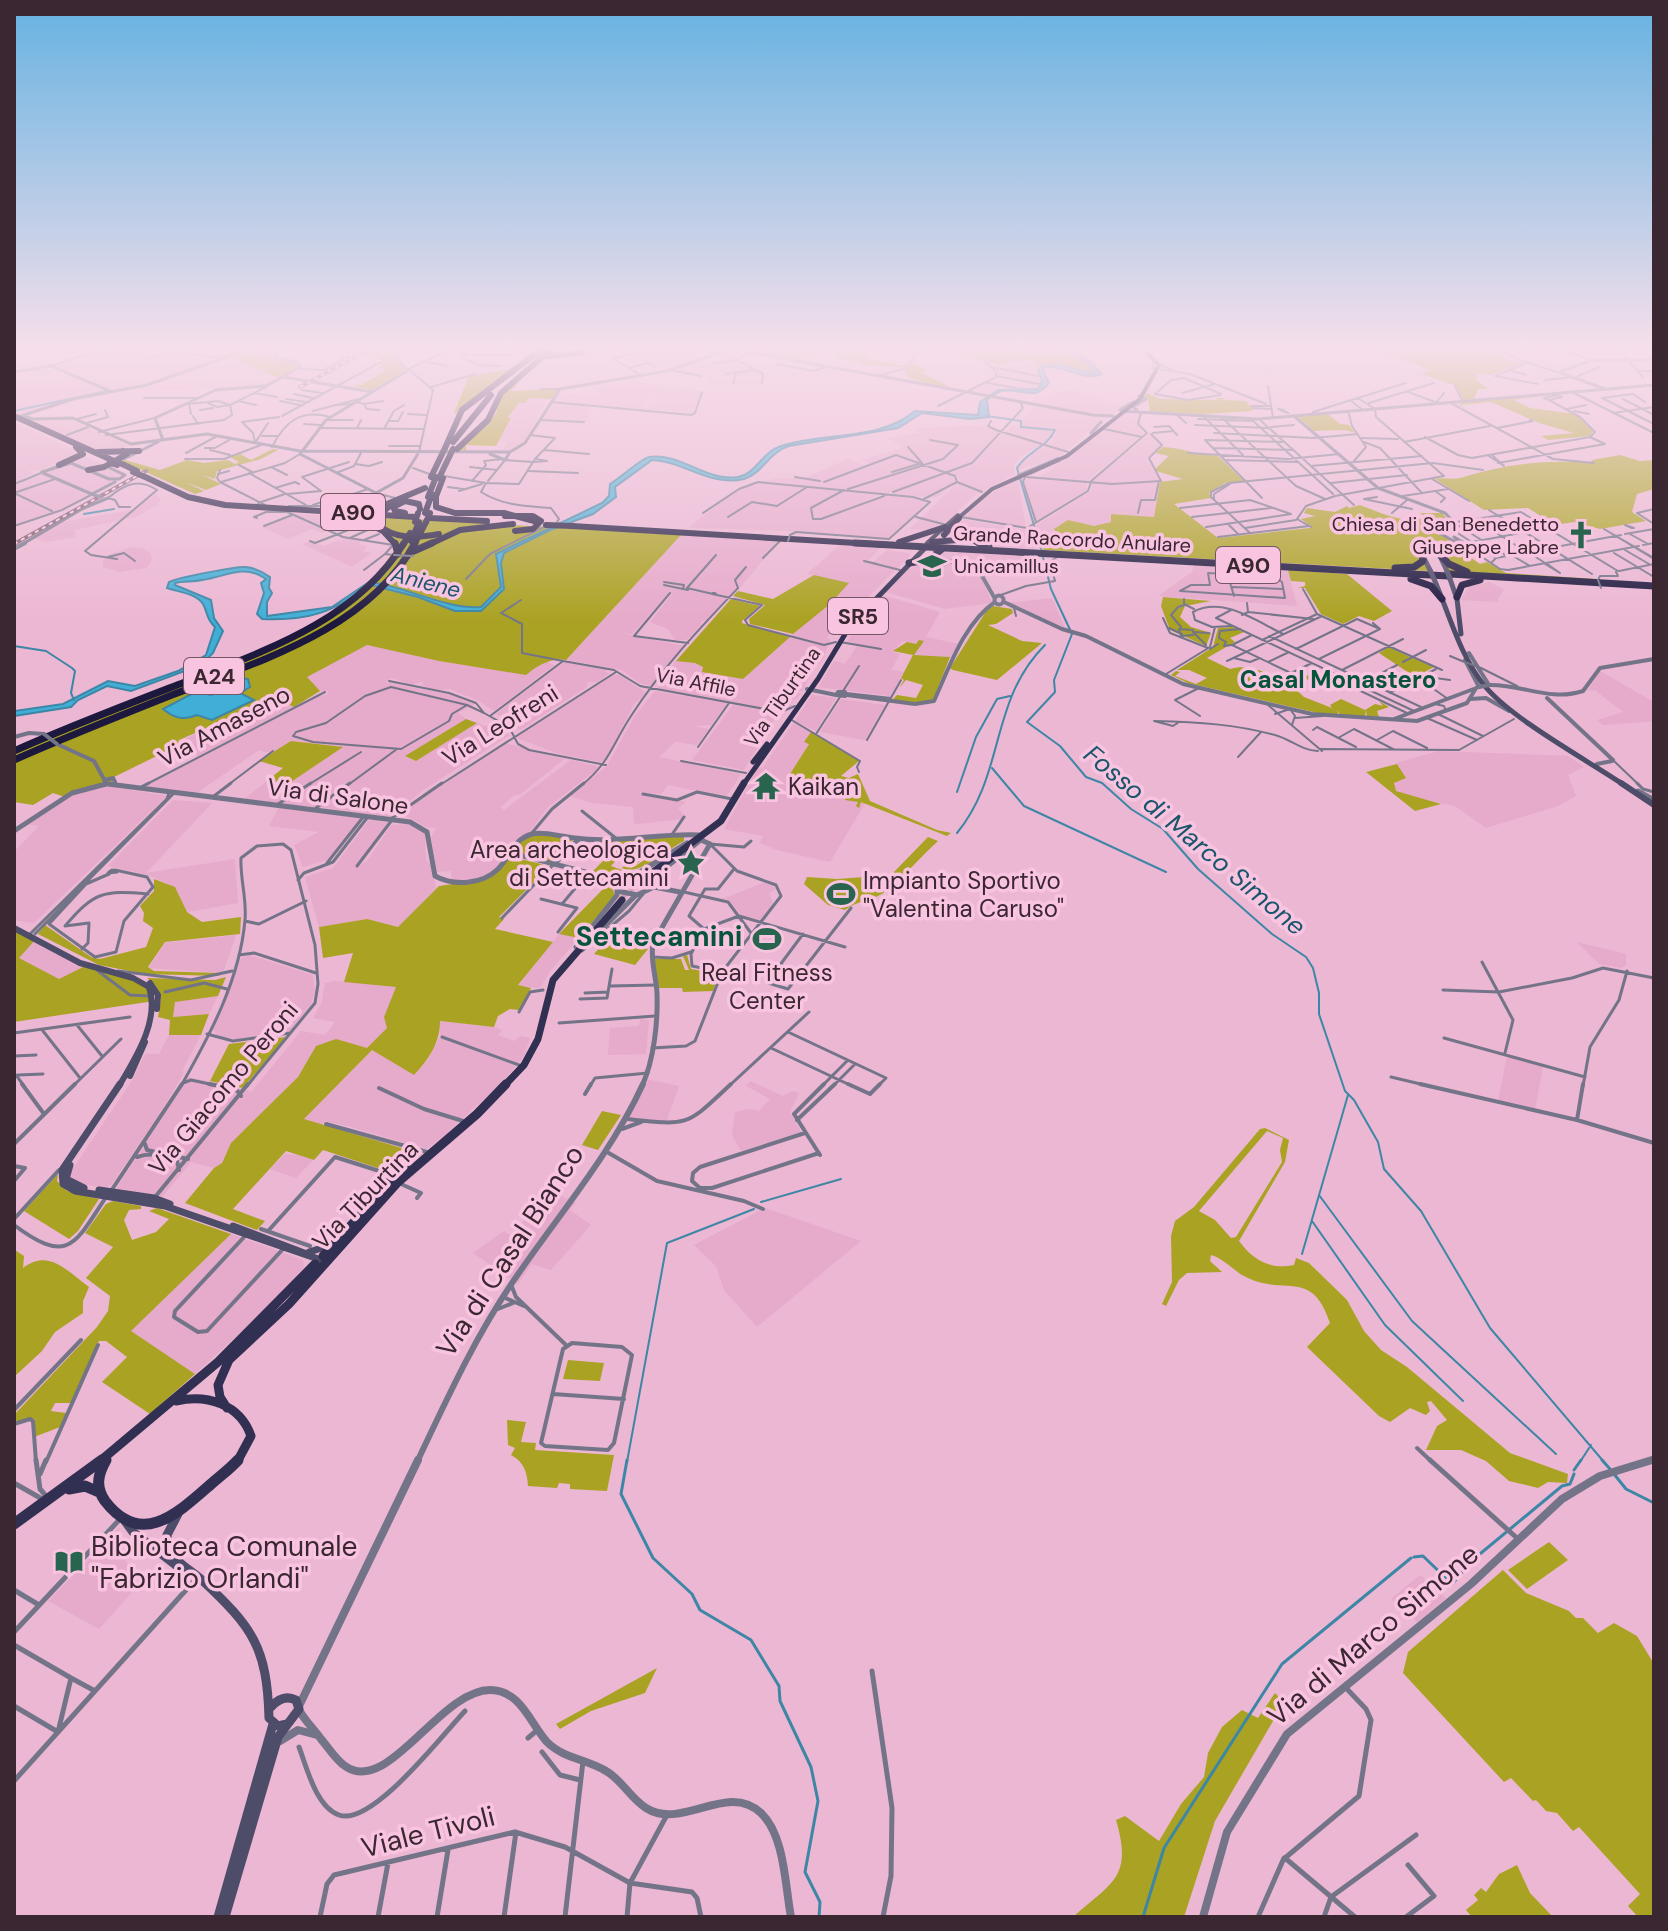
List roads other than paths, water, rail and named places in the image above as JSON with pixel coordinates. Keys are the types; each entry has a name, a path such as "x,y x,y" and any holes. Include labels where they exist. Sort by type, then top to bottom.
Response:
{"highway":[{"name":"Grande Raccordo Anulare","path":"65,441 207,502 288,510 864,543 920,552 962,542 1038,552"},
{"name":"Grande Raccordo Anulare","path":"71,441 113,463"},
{"path":"288,510 368,508 397,501 425,488 436,478 453,441"},
{"path":"382,580 409,550 436,478 457,441"},
{"path":"451,449 461,441"},
{"path":"58,465 84,453 73,445"},
{"path":"84,447 100,452 139,451"},
{"path":"98,475 127,453 119,451 108,455 113,463"},
{"path":"76,464 73,461 82,456 103,459"},
{"path":"88,470 113,463"},
{"path":"436,478 436,506 443,511 506,514 544,524"},
{"path":"425,488 393,502 377,518 384,530 410,537 477,528 535,528 541,520 530,516 449,517"},
{"path":"382,580 436,496"},
{"path":"288,510 360,518 396,542 396,555"},
{"path":"336,515 422,517 486,513"},
{"path":"409,558 422,517"},
{"name":"Grande Raccordo Anulare","path":"422,517 544,524"},
{"path":"959,517 944,534 962,542"},
{"path":"514,527 522,523"},
{"path":"893,547 916,534 947,526"},
{"path":"916,534 913,541 920,552 932,556 950,548"},
{"path":"14,755 270,656 340,614 409,558 419,546 441,535"},
{"name":"Grande Raccordo Anulare","path":"789,538 920,552 950,548 1047,552 1449,575 1501,575 1654,587"},
{"path":"864,543 903,548 912,554 932,548 932,556"},
{"path":"1363,570 1412,567 1422,562 1422,554"},
{"path":"1442,554 1462,571 1501,575"},
{"path":"1363,570 1420,581 1433,587 1443,601"},
{"path":"1458,599 1459,588 1466,583 1501,575"},
{"path":"167,693 340,614"},
{"name":"A24","path":"14,755 274,649 340,614"},
{"name":"A24","path":"14,755 267,654 340,614"},
{"path":"14,755 283,641"},
{"path":"82,727 158,701"}],"main road":[{"name":"Via Tiburtina","path":"652,874 692,841 702,837 718,821 746,773 809,689 838,642 920,552 982,492 1060,459 1083,441"},
{"name":"Via Tiburtina","path":"947,526 999,485 1024,475"},
{"path":"1594,764 1499,697 1482,680 1459,628 1458,599 1442,554 1427,551 1422,554 1463,647 1485,687 1525,719 1654,804"},
{"name":"Via Tiburtina","path":"652,874 722,821 767,744 809,689 830,649 838,642"},
{"name":"Via Tiburtina","path":"14,1522 116,1449 227,1354 272,1312 375,1198 463,1121 519,1065 532,1042 543,990 553,973 620,896"},
{"name":"Via Tiburtina","path":"227,1408 220,1397 218,1385 225,1366 283,1311 319,1259 397,1179 477,1114 524,1065 538,1039 551,983 620,896"},
{"path":"14,926 99,967 143,978 154,986 158,995 157,1010 129,1077 65,1175 73,1185 152,1201 287,1244 319,1259"},
{"path":"32,934 95,969 136,979 151,990 154,1002 146,1029 125,1077 62,1170 63,1184 70,1190 109,1193"},
{"path":"306,1251 308,1260 319,1259 365,1202 397,1179 423,1153"},
{"path":"152,1201 246,1235 287,1244"},
{"path":"167,1407 198,1396 227,1408 250,1429 247,1449 182,1510 169,1530 168,1549 172,1557 199,1581"},
{"path":"101,1494 98,1474 116,1449"},
{"path":"14,1522 72,1488 85,1486 101,1494 133,1532 235,1610 257,1640 266,1663 269,1711 273,1724 218,1917"},
{"path":"123,1520 138,1525 153,1524 182,1510"},
{"path":"225,1917 276,1745 299,1708 296,1700 275,1697 269,1689"},
{"path":"269,1711 285,1698"},
{"path":"273,1724 290,1722"}],"street":[{"path":"14,526 56,512 119,479 125,475 110,466 152,441"},
{"path":"186,453 208,441"},
{"path":"215,448 227,441"},
{"path":"244,441 301,453 419,449"},
{"path":"272,447 275,441"},
{"path":"220,482 271,467 301,453 309,441"},
{"path":"349,499 362,498 400,483 413,468 421,441"},
{"path":"472,481 483,469 484,461 502,457 526,441"},
{"path":"413,468 429,474 485,483 519,484 552,441"},
{"path":"892,472 943,459 958,445 936,441"},
{"path":"893,492 972,463 994,441"},
{"path":"1028,441 1070,452"},
{"path":"959,517 1029,528 1088,491 1090,482 1137,441"},
{"path":"1138,513 1141,500 1155,500 1161,481 1149,458 1162,446 1157,441"},
{"path":"1206,441 1262,498"},
{"path":"1229,441 1245,457"},
{"path":"1231,441 1285,442 1354,505"},
{"path":"1324,441 1378,488 1445,513 1481,541 1530,566"},
{"path":"1433,441 1459,455 1490,455 1569,441"},
{"path":"1522,441 1553,459 1594,463"},
{"path":"1490,455 1500,463 1605,444 1599,441"},
{"path":"1247,442 1288,479 1307,492 1325,499"},
{"path":"1351,463 1366,448 1364,442"},
{"path":"1364,442 1379,447 1421,492"},
{"path":"1297,519 1306,506 1341,494 1444,476 1404,442"},
{"path":"1276,443 1335,496"},
{"path":"185,459 205,463 249,452 261,445"},
{"path":"389,446 485,453 534,461"},
{"path":"908,447 915,451 923,464"},
{"path":"1212,448 1293,450"},
{"path":"209,450 233,456"},
{"path":"544,450 589,454"},
{"path":"355,464 362,451"},
{"path":"301,453 393,502"},
{"path":"1188,453 1293,459 1340,454"},
{"path":"795,477 821,482 851,474 896,455 957,477 957,482"},
{"path":"1311,466 1422,456"},
{"path":"466,579 474,567 491,554 544,524 559,519 551,508 504,505 481,492 497,470 502,457"},
{"path":"1225,460 1297,462"},
{"path":"258,503 286,494 321,491 302,477 349,462"},
{"path":"336,473 355,464 369,466 382,462"},
{"path":"22,481 58,465 76,464 109,482"},
{"path":"887,494 816,520 811,508 846,490 923,464"},
{"path":"1250,533 1214,499 1214,494 1230,484 1358,470 1431,464 1483,470"},
{"path":"14,484 58,465"},
{"path":"239,465 308,506 375,506"},
{"path":"271,467 287,475"},
{"path":"470,467 497,470"},
{"path":"229,471 219,472 217,478 220,482 258,503 288,510 350,538 394,546 364,570"},
{"path":"528,471 578,473"},
{"path":"42,472 93,495 116,501 119,507 130,507"},
{"path":"1035,524 1023,482 1024,475 1090,482 1159,481"},
{"path":"1329,483 1407,475"},
{"path":"14,493 55,479"},
{"path":"1432,479 1469,501"},
{"path":"14,549 105,497 138,481 146,483 158,492 143,500 85,551 117,559"},
{"path":"275,488 295,482 299,484"},
{"path":"816,487 821,482"},
{"path":"924,499 957,482 982,492"},
{"path":"448,487 461,490 485,483"},
{"path":"703,513 727,495 752,483 887,494 924,499 929,503 893,537 885,540 796,532 789,538 777,541 763,558"},
{"path":"728,517 752,502 777,506 807,487"},
{"path":"344,497 368,489"},
{"path":"1399,497 1448,489"},
{"path":"1435,491 1445,498 1441,502"},
{"path":"14,493 56,512"},
{"path":"255,517 336,497"},
{"path":"1377,497 1364,499 1412,509"},
{"path":"1180,508 1250,500 1291,514 1206,527"},
{"path":"1392,513 1407,500"},
{"path":"1192,517 1275,507"},
{"path":"1652,522 1638,513 1654,509"},
{"path":"264,526 288,510"},
{"path":"1489,510 1592,574 1568,559"},
{"path":"1434,529 1454,522 1520,512 1617,571 1620,575 1600,576 1601,588"},
{"path":"916,517 947,526"},
{"path":"1218,537 1310,527 1297,519 1245,528"},
{"path":"1477,520 1545,563"},
{"path":"310,541 315,543 364,524"},
{"path":"1228,524 1239,535"},
{"path":"1257,526 1263,532"},
{"path":"1447,526 1501,575 1530,566 1654,543"},
{"path":"350,538 372,528"},
{"path":"1434,529 1455,544"},
{"path":"1434,529 1485,557 1509,556 1636,530 1654,531"},
{"path":"1422,554 1422,550 1428,547 1474,544 1548,529"},
{"path":"385,554 409,558 428,544 462,532"},
{"path":"364,540 379,534"},
{"path":"1622,535 1648,544"},
{"path":"1622,535 1654,558"},
{"path":"1442,554 1455,544"},
{"path":"1474,544 1495,557"},
{"path":"1625,550 1652,566"},
{"path":"1612,551 1654,576"},
{"path":"877,564 920,552 979,570 999,600 1164,675 1199,688 1290,709 1327,716 1425,719 1457,707 1488,682 1517,686"},
{"path":"108,557 125,553 135,561"},
{"path":"688,590 716,555"},
{"path":"809,689 921,705 936,700 954,655 999,600 1056,580 1051,561 1066,556 1225,566 1234,596"},
{"path":"1491,563 1495,557"},
{"path":"940,567 951,562"},
{"path":"1617,571 1652,566"},
{"path":"531,834 552,808 606,765 631,716 688,643 739,587 735,580 746,567"},
{"path":"1208,573 1228,574 1275,577 1281,581 1283,599 1180,591 1189,585 1210,585 1208,573"},
{"path":"664,583 762,605 746,619 747,624 830,649"},
{"path":"1232,587 1283,589"},
{"path":"1303,589 1317,614 1439,669 1390,693"},
{"path":"670,593 634,636 688,643"},
{"path":"1184,599 1184,604 1195,609 1213,606 1231,610 1283,634"},
{"path":"1443,601 1453,606 1458,599"},
{"name":"Via Affile","path":"521,600 501,613 522,624 522,653 620,672 640,686 655,689 777,712 788,712 795,706"},
{"path":"1247,603 1248,612"},
{"path":"1185,605 1178,607 1171,615 1181,627 1204,643"},
{"path":"1012,607 1016,616"},
{"path":"1195,609 1193,616 1196,621 1215,627 1232,626"},
{"path":"1231,610 1216,618 1369,690 1413,713 1413,717 1477,740"},
{"path":"1242,615 1248,612 1314,619"},
{"path":"1262,640 1317,614"},
{"path":"1227,661 1322,616"},
{"path":"1163,618 1170,633 1204,643 1216,644 1223,629 1240,629"},
{"path":"1296,649 1358,619 1380,629"},
{"path":"1373,623 1380,629"},
{"path":"1181,627 1182,634"},
{"path":"1164,675 1204,643 1215,627"},
{"path":"1169,628 1182,634 1209,633 1204,643"},
{"path":"1286,628 1290,631"},
{"path":"1319,660 1380,629"},
{"path":"1219,638 1226,642 1224,646 1252,635"},
{"path":"1269,636 1424,709"},
{"path":"1342,670 1403,639"},
{"path":"838,642 881,649"},
{"path":"1232,645 1291,673 1312,663"},
{"path":"1463,647 1463,655 1478,687"},
{"path":"1403,662 1426,650"},
{"path":"1268,662 1289,652"},
{"path":"1469,653 1488,682"},
{"path":"1450,656 1546,697 1568,697 1583,691 1600,668 1654,659"},
{"path":"1234,658 1250,662 1260,658"},
{"path":"490,716 563,661"},
{"path":"1330,665 1325,674 1413,713"},
{"path":"1366,681 1397,665"},
{"path":"816,734 859,666"},
{"path":"1327,670 1335,667"},
{"name":"Via Leofreni","path":"390,820 435,785 611,673 620,672"},
{"path":"1425,675 1431,679 1450,680"},
{"path":"1418,678 1448,700 1448,705 1457,707"},
{"path":"867,740 901,680"},
{"path":"389,681 449,693 476,703 484,713"},
{"path":"640,686 650,694"},
{"path":"467,705 452,714 449,721 397,749 311,742 295,738 293,734 326,723 365,696 391,687 467,705 509,727 518,744 529,750 606,765"},
{"path":"1199,688 1175,700 1200,716"},
{"path":"1365,693 1369,690"},
{"name":"Via Amaseno","path":"137,789 325,692"},
{"path":"1464,710 1469,697"},
{"path":"1390,720 1448,700 1469,697 1489,699 1525,719"},
{"path":"1546,697 1643,789 1654,792"},
{"path":"698,747 729,703"},
{"path":"1268,704 1275,714 1319,750"},
{"path":"1435,704 1444,706 1446,711"},
{"path":"1275,714 1290,709"},
{"path":"1290,709 1295,718"},
{"path":"777,712 861,761 857,767 859,772"},
{"path":"1438,714 1483,736"},
{"path":"1297,731 1291,723 1295,718 1327,716"},
{"path":"1179,722 1172,726 1154,721 1212,723 1261,732 1284,739 1306,751 1358,748 1458,750 1514,719"},
{"path":"1313,730 1317,727 1358,748"},
{"path":"1338,738 1354,729 1393,749"},
{"path":"1377,740 1393,731 1430,749"},
{"path":"1238,757 1261,732"},
{"name":"Via di Salone","path":"14,737 29,733 44,734 57,744 94,761 104,782 174,794 405,821 427,832 435,876 445,883 488,877 497,871 518,840 531,834"},
{"path":"313,810 397,749"},
{"path":"211,798 273,751"},
{"path":"274,806 361,752"},
{"path":"1594,764 1613,760"},
{"path":"681,761 746,773"},
{"path":"14,831 74,792 104,782 114,782"},
{"path":"643,794 676,800 696,792 732,799"},
{"path":"32,934 174,794"},
{"path":"32,934 174,794"},
{"path":"582,811 618,839"},
{"path":"402,813 405,821"},
{"path":"344,814 356,818 358,824"},
{"path":"295,868 310,869 330,862 366,817"},
{"path":"298,880 303,873 333,862 366,817"},
{"path":"673,833 684,817"},
{"path":"357,866 390,820"},
{"path":"531,834 576,840 673,833 702,837 734,869 780,888 780,900 722,972 695,1041 687,1046 652,1048"},
{"path":"665,857 687,840 684,834"},
{"path":"502,918 576,840"},
{"name":"Via Tiburtina","path":"617,880 640,872 692,841"},
{"path":"710,844 744,847 751,841"},
{"name":"Via Giacomo Peroni","path":"15,1226 52,1250 64,1249 76,1240 134,1159 182,1083 227,989 245,921 240,863 244,854 262,844 279,843 290,848 307,901 318,988 314,1006 152,1201"},
{"path":"691,952 672,958 651,957 655,938 710,844"},
{"path":"506,855 617,880 620,896 635,896"},
{"path":"106,863 111,871"},
{"path":"100,867 150,879 153,887 124,921 120,947 109,956 95,957 49,924 90,881 111,871"},
{"path":"704,929 688,917 706,888 718,889 734,869"},
{"path":"89,878 111,871"},
{"path":"640,872 652,874 654,887 727,901 752,934"},
{"path":"562,904 588,873"},
{"name":"Via Tiburtina","path":"567,963 635,896 654,887"},
{"path":"82,949 88,943 89,923 65,926 89,898 100,898 114,891 148,894"},
{"name":"Via Tiburtina","path":"544,1007 563,972 631,910 643,894"},
{"path":"541,899 577,910 558,932"},
{"path":"245,921 257,924 307,901"},
{"path":"768,983 788,989 851,908"},
{"path":"722,972 693,967 691,952 704,929 739,916 845,947"},
{"path":"802,973 780,965 803,934"},
{"path":"238,956 254,953 316,973"},
{"name":"Via di Casal Bianco","path":"299,1708 306,1687 453,1384 489,1317 581,1188 648,1073 656,985 651,957"},
{"path":"1482,962 1513,1021 1505,1054"},
{"path":"1443,990 1499,992 1572,978 1603,968 1654,978"},
{"path":"95,969 128,995 150,996"},
{"path":"580,999 607,998 612,969"},
{"path":"117,971 214,978 232,971"},
{"path":"1577,1120 1590,1047 1618,1002 1627,971"},
{"path":"172,990 180,983 177,977"},
{"path":"165,992 205,982 218,983 227,989"},
{"path":"610,986 656,985"},
{"path":"519,1012 531,991 543,990"},
{"path":"585,993 608,992"},
{"path":"623,1119 673,1124 693,1119 809,1012"},
{"path":"559,1023 655,1016"},
{"path":"14,1033 130,1017"},
{"path":"77,1025 103,1057"},
{"path":"42,1030 80,1078"},
{"path":"207,1034 233,1041 293,1032"},
{"path":"771,1048 870,1094 886,1078 788,1032"},
{"path":"442,1037 519,1065"},
{"path":"1444,1038 1585,1077"},
{"path":"14,1144 121,1039"},
{"path":"14,1056 36,1055"},
{"path":"805,1133 700,1167 693,1173 692,1181 700,1188 709,1189 819,1154 795,1113 848,1061"},
{"path":"797,1120 855,1064"},
{"path":"585,1094 595,1078 648,1073"},
{"path":"15,1075 43,1074"},
{"path":"15,1075 44,1114"},
{"path":"1391,1077 1577,1120 1654,1143"},
{"path":"182,1083 191,1080 209,1083 238,1090 241,1096"},
{"path":"379,1088 427,1110 463,1121"},
{"path":"809,1099 816,1103"},
{"path":"632,1105 631,1114 636,1121"},
{"path":"611,1140 636,1121"},
{"path":"326,1124 423,1153"},
{"path":"146,1141 147,1150 188,1159"},
{"path":"604,1151 666,1185 744,1201 763,1209"},
{"path":"14,1219 74,1152"},
{"path":"134,1159 153,1153 177,1161 179,1170"},
{"path":"268,1231 335,1157 397,1179 421,1193 417,1198"},
{"path":"14,1166 25,1169 14,1181"},
{"path":"246,1235 175,1311 174,1317 199,1332 208,1330 287,1244 261,1229"},
{"path":"512,1283 516,1297 566,1345 622,1347 630,1352 633,1359 613,1445 608,1450 541,1443 566,1345"},
{"path":"503,1297 516,1297"},
{"path":"503,1297 528,1308"},
{"path":"489,1317 499,1308 513,1303"},
{"path":"14,1410 81,1340"},
{"path":"40,1474 98,1345"},
{"path":"553,1394 624,1399"},
{"path":"14,1424 30,1419 34,1421 32,1437 41,1491 50,1499"},
{"path":"1417,1448 1519,1540"},
{"name":"Via di Marco Simone","path":"1203,1917 1222,1844 1287,1734 1471,1584 1562,1499 1582,1485 1607,1474 1654,1459"},
{"path":"14,1483 50,1499"},
{"path":"14,1632 123,1520"},
{"path":"14,1781 199,1581"},
{"path":"14,1590 39,1605"},
{"path":"14,1645 95,1691"},
{"path":"872,1671 873,1702 887,1766 894,1865 883,1917"},
{"path":"58,1732 71,1678"},
{"path":"285,1698 306,1687"},
{"path":"1258,1917 1285,1858 1359,1796 1371,1720 1368,1711 1344,1687"},
{"path":"299,1708 330,1753 345,1768 365,1773 393,1761 450,1703 461,1696 485,1690 502,1692 517,1700 555,1749 612,1775 644,1807 667,1815 729,1801 743,1802 761,1813 773,1835 791,1917"},
{"path":"14,1706 58,1732"},
{"path":"299,1747 322,1804 334,1814 349,1817 363,1814 379,1803 465,1711"},
{"path":"290,1722 311,1726"},
{"path":"528,1738 538,1729"},
{"path":"276,1745 298,1730 314,1733 321,1738"},
{"path":"421,1733 435,1744"},
{"path":"542,1752 560,1775 580,1780"},
{"path":"565,1917 583,1761"},
{"path":"14,1770 20,1774"},
{"path":"627,1917 630,1883 667,1815"},
{"path":"504,1917 516,1832"},
{"name":"Viale Tivoli","path":"320,1917 328,1881 334,1875 516,1832 572,1851 630,1883 692,1892 697,1897 701,1917"},
{"path":"1324,1917 1331,1897 1416,1835"},
{"path":"437,1917 448,1850"},
{"path":"1285,1858 1355,1917"},
{"path":"378,1917 388,1863"},
{"path":"1406,1917 1434,1896 1408,1865"}],"water":[{"path":"819,441 782,449 756,473 732,481 652,460 615,487 616,497 593,514 550,530 504,553 501,563 504,589 481,611 455,611 418,597 371,585 345,602 320,613 262,619 257,614 264,593 261,583 266,579 258,574 242,571 175,583 211,600 214,618 223,631 213,653 201,665 131,691 107,686 78,700 71,707 14,716 14,711 63,704 108,681 135,686 178,671 206,655 215,627 200,600 167,588 169,582 174,580 231,568 256,569 270,577 272,593 267,602 267,616 332,607 369,582 454,605 481,607 501,587 496,554 602,503 609,496 610,484 646,458 671,459 715,475 738,477 750,472 774,449 798,442"},
{"path":"227,678 248,679 250,687 240,693 254,700 212,720 197,715 179,718 163,709 199,690 210,695 232,690 228,688"}],"waterway":[{"name":"Fosso di Marco Simone","path":"1041,549 1017,468 1047,441"},
{"path":"84,514 114,509"},
{"name":"Fosso di Marco Simone","path":"1043,557 1051,589 1072,634 1054,680 1055,692 1027,722 1060,746 1086,777 1102,783 1131,809 1163,829 1198,869 1272,934 1306,957 1313,968 1319,993 1319,1014 1345,1091 1354,1100 1378,1142 1384,1169 1421,1211 1490,1328 1590,1446"},
{"path":"957,833 973,810 984,786 1005,713 1015,690 1027,667 1045,645"},
{"path":"14,646 46,651 72,668 75,671 71,693 74,700"},
{"path":"957,792 976,737 997,699 1010,696"},
{"path":"992,768 1024,806 1166,872"},
{"path":"1319,1195 1348,1095"},
{"path":"761,1202 841,1179"},
{"path":"1302,1254 1319,1195"},
{"path":"1319,1195 1412,1321 1556,1454"},
{"path":"627,1462 667,1243 754,1209"},
{"path":"1312,1221 1385,1325 1463,1401"},
{"path":"1580,1462 1590,1446"},
{"name":"Fosso di Marco Simone","path":"1590,1446 1604,1462"},
{"path":"627,1460 621,1494 653,1558 692,1594 700,1610 751,1640 779,1686 780,1701 811,1767 818,1801 805,1872 820,1902 819,1917"},
{"path":"1574,1470 1581,1460"},
{"name":"Fosso di Marco Simone","path":"1602,1460 1610,1469"},
{"path":"1414,1557 1423,1556 1452,1584 1475,1558 1562,1486 1570,1484 1574,1474"},
{"name":"Fosso di Marco Simone","path":"1614,1474 1626,1489 1654,1503"},
{"path":"1143,1917 1164,1848 1282,1664 1411,1558"}],"tunnel":[{"path":"622,896 650,871"}],"railway":[{"path":"14,544 146,471"}],"place":[{"name":"Chiesa di San Benedetto Giuseppe Labre","path":"1581,535"},
{"name":"Unicamillus","path":"932,566"},
{"name":"Kaikan","path":"766,786"},
{"name":"Area archeologica di Settecamini","path":"691,863"},
{"name":"Impianto Sportivo \"Valentina Caruso\"","path":"841,894"},
{"name":"Real Fitness Center","path":"767,939"},
{"name":"Biblioteca Comunale \"Fabrizio Orlandi\"","path":"69,1562"}],"district":[{"name":"Casal Monastero","path":"1338,679"},
{"name":"Settecamini","path":"659,936"}],"water label":[{"name":"Aniene","path":"426,582"}]}
